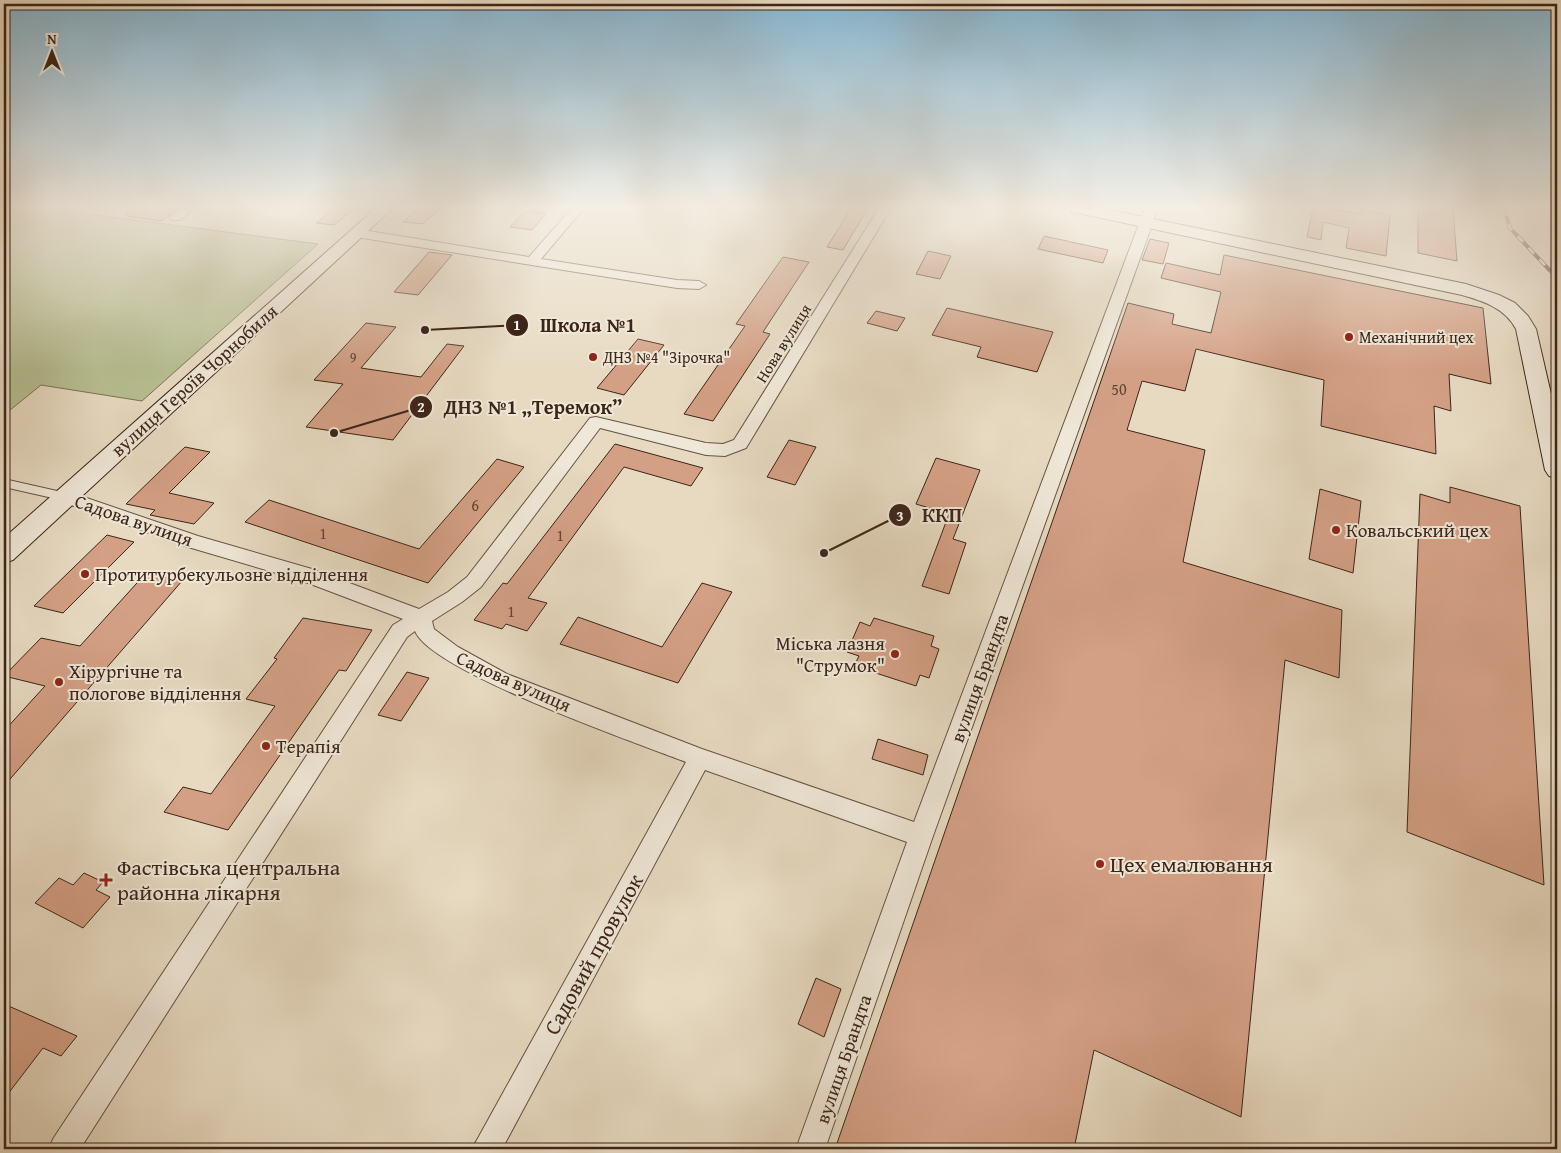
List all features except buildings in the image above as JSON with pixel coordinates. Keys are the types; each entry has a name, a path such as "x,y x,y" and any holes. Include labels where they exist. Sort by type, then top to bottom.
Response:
{"main road":[{"name":"вулиця Героїв Чорнобиля","path":"4,553 324,262"},
{"path":"1347,262 1493,298 1506,305 1521,318 1526,329 1557,470"}],"street":[{"path":"544,262 677,284 699,285"},
{"name":"Нова вулиця","path":"412,614 455,597 474,582 596,422 706,449 724,450 740,444 853,262"},
{"name":"вулиця Брандта","path":"811,1149 921,836 1132,262"},
{"name":"Садова вулиця","path":"4,482 66,496 194,542 305,574 412,614 426,634 450,653 500,680 700,758 921,836"},
{"path":"63,1149 350,706 412,614"},
{"name":"Садовий провулок","path":"486,1149 700,758"}],"green space":[{"path":"4,262 298,262 142,401 41,385 4,415"}],"railway":[{"path":"1542,262 1557,278"}],"place":[{"name":"Школа №1","path":"425,330"},
{"name":"Механічний цех","path":"1349,337"},
{"name":"ДНЗ №4 \"Зірочка\"","path":"593,357"},
{"name":"ДНЗ №1 „Теремок”","path":"334,433"},
{"name":"Ковальський цех","path":"1336,530"},
{"name":"ККП","path":"824,553"},
{"name":"Протитурбекульозне відділення","path":"85,574"},
{"name":"Міська лазня \"Струмок\"","path":"895,654"},
{"name":"Хірургічне та пологове відділення","path":"59,682"},
{"name":"Терапія","path":"266,746"},
{"name":"Цех емалювання","path":"1100,864"},
{"name":"Фастівська центральна районна лікарня","path":"106,880"}]}
